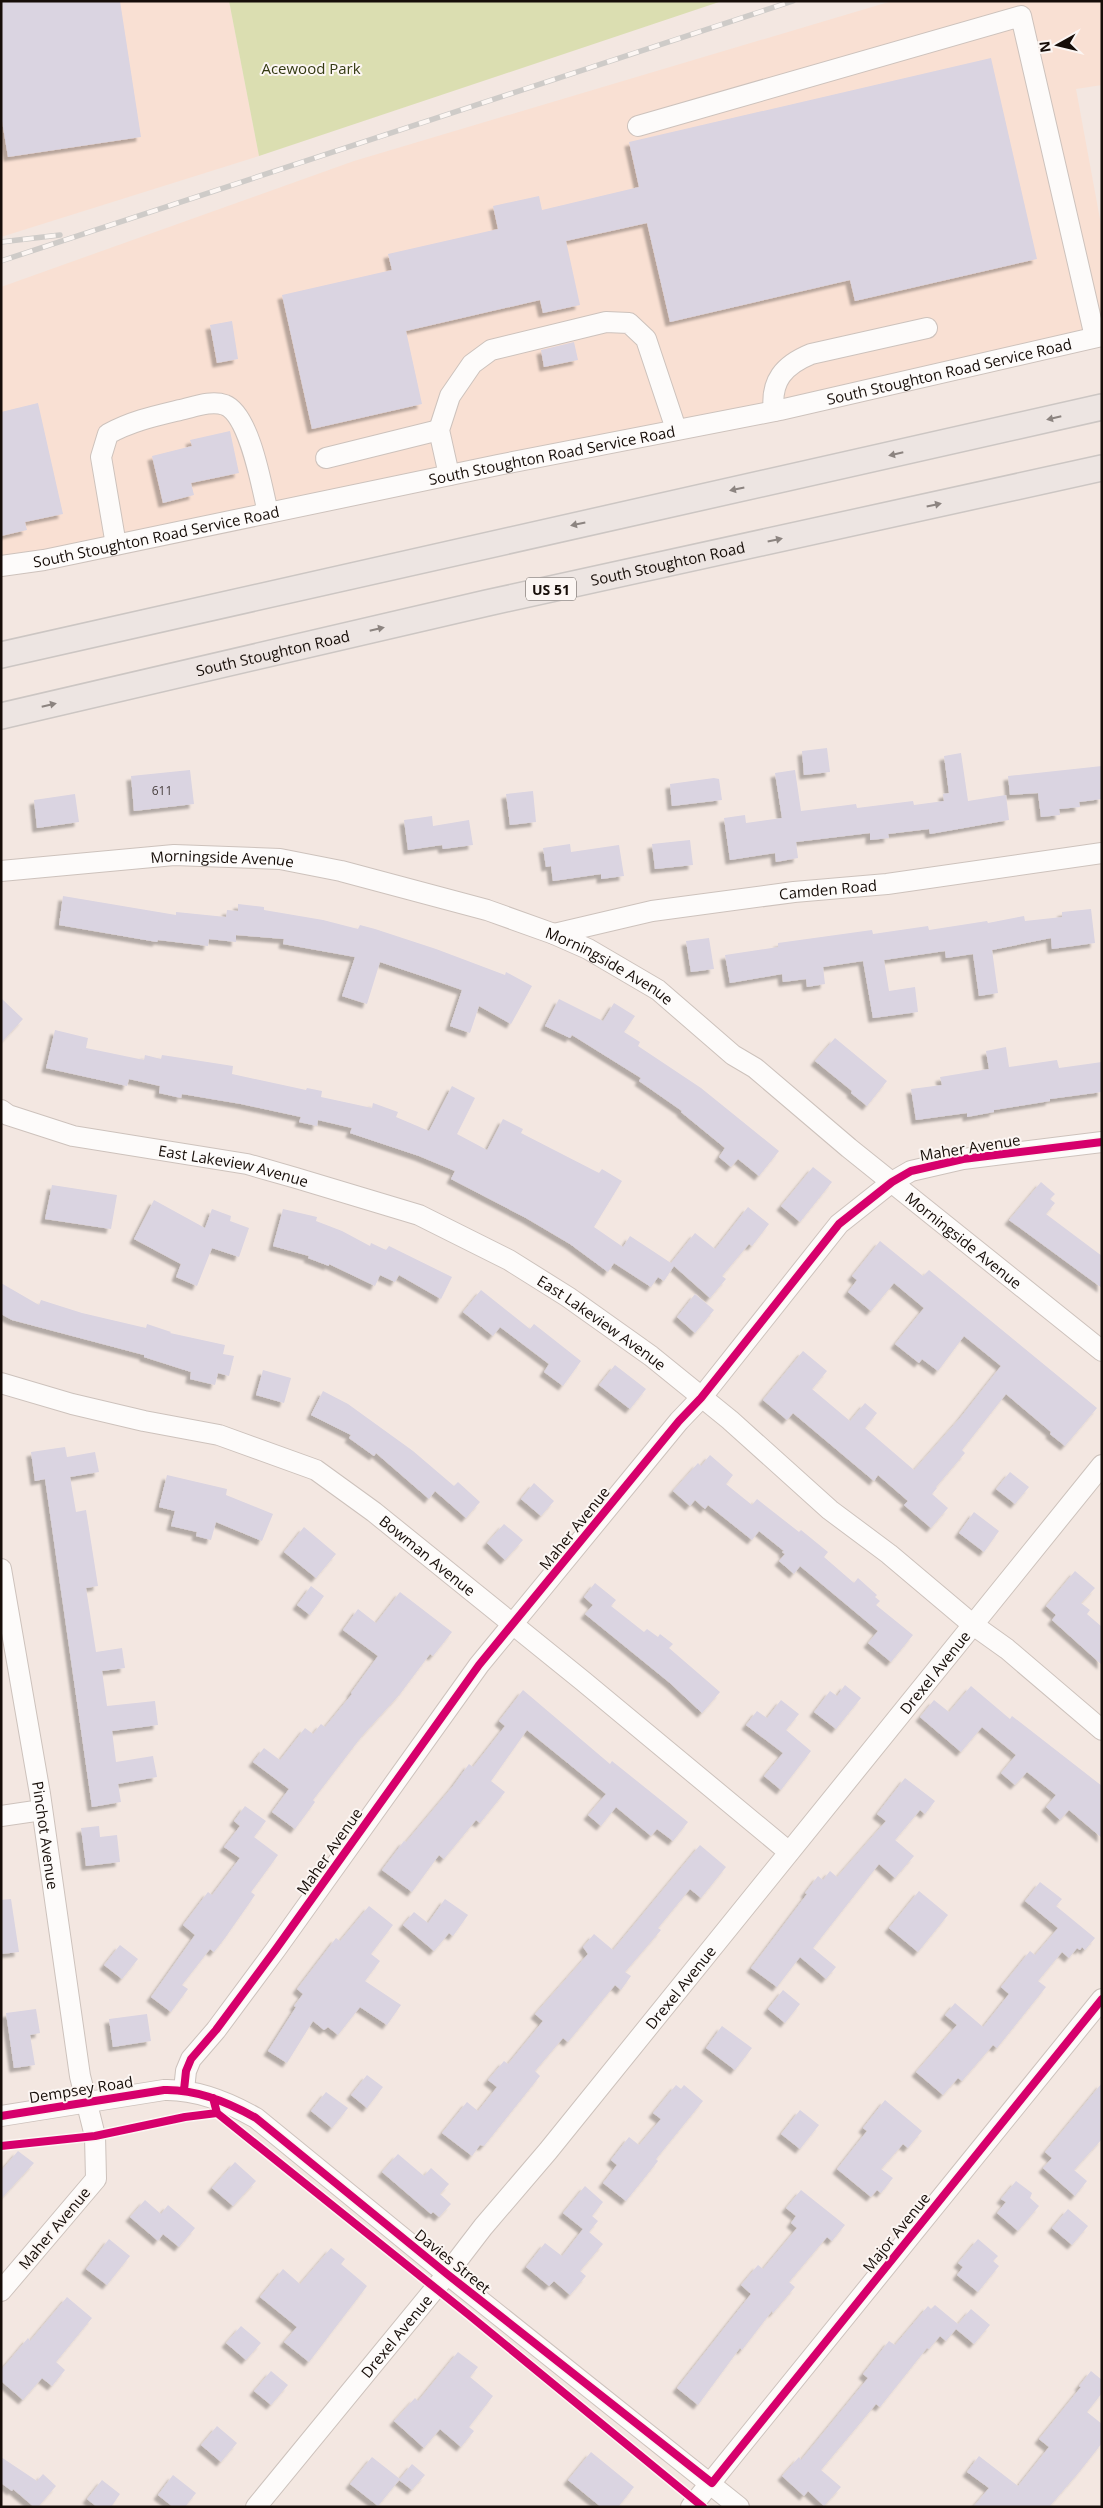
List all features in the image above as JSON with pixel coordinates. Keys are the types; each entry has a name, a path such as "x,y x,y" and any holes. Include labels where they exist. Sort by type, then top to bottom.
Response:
{"main road":[{"path":"1,654 1102,407"},
{"name":"South Stoughton Road","path":"1,716 487,603 1102,468"}],"street":[{"path":"638,126 1021,16 1098,337"},
{"path":"449,475 439,430 450,396 472,364 491,350 606,322 629,323 646,339 676,429"},
{"path":"774,411 772,395 776,385 788,368 798,359 811,354 926,328"},
{"name":"South Stoughton Road Service Road","path":"1,566 116,545 449,475 774,411 1098,337"},
{"path":"116,545 101,457 108,434 130,422 211,404 226,406 240,419 252,448 268,513"},
{"path":"326,458 439,430"},
{"name":"Camden Road","path":"554,934 652,912 794,892 888,884 1102,853"},
{"name":"Morningside Avenue","path":"1,871 174,855 280,859 341,870 487,910 554,934 588,949 658,990 732,1055 754,1068 1102,1351"},
{"name":"East Lakeview Avenue","path":"1,1110 8,1115 73,1136 247,1164 419,1215 509,1260 568,1296 651,1356 730,1420 830,1510 889,1554 972,1624 1007,1649 1102,1730"},
{"name":"Maher Avenue","path":"174,2090 192,2059 276,1949 479,1665 678,1421 701,1398 839,1224 892,1182 911,1171 963,1160 1102,1142"},
{"name":"Bowman Avenue","path":"1,1383 126,1416 219,1435 316,1470 374,1512 582,1680 789,1852"},
{"name":"Drexel Avenue","path":"256,2507 447,2274 483,2227 548,2151 1102,1465"},
{"name":"Pinchot Avenue","path":"1,1569 42,1810 85,2103"},
{"path":"1,1816 42,1810"},
{"name":"Major Avenue","path":"691,2507 1102,1999"},
{"name":"Dempsey Road","path":"1,2116 174,2090"},
{"name":"Davies Street","path":"174,2090 239,2108 256,2118 447,2274 712,2483 739,2507"},
{"name":"Maher Avenue","path":"1,2291 96,2180 95,2136 85,2103"}],"shaded area":[{"path":"1,1 229,1 259,156 1,237"},
{"path":"892,1 1102,1 1102,85 1076,89 1102,230 1102,336 1,570 1,287 354,161"}],"green space":[{"name":"Acewood Park","path":"229,1 722,1 259,156"}],"building":[{"path":"1,1 120,1 141,137 8,157 1,115"},
{"path":"991,58 1037,259 855,301 850,280 670,322 647,223 566,241 580,305 543,313 540,300 406,331 422,404 312,429 282,295 392,270 388,254 498,229 493,206 539,196 542,210 639,187 629,142"},
{"path":"232,321 238,359 217,363 210,325"},
{"path":"574,342 578,360 544,367 541,350"},
{"path":"38,403 63,514 25,522 27,530 1,536 1,412"},
{"path":"230,431 239,473 191,483 194,495 163,503 152,456 192,446 190,440"},
{"path":"827,748 830,772 804,775 802,751"},
{"path":"961,753 968,801 1006,795 1009,820 930,834 929,829 888,834 889,838 870,840 870,833 796,842 798,858 776,862 775,853 730,860 724,818 745,815 746,823 782,818 775,773 795,770 801,811 856,804 857,808 913,801 914,805 944,801 943,794 949,793 944,756"},
{"path":"1102,766 1102,799 1079,802 1080,807 1059,809 1060,815 1041,817 1038,793 1010,795 1008,776"},
{"path":"190,770 194,804 134,811 131,776"},
{"path":"714,778 719,779 722,800 672,806 670,784"},
{"path":"533,791 536,822 510,825 506,794"},
{"path":"75,794 79,822 37,828 34,800"},
{"path":"432,816 433,826 469,820 473,845 443,849 442,845 408,850 404,820"},
{"path":"690,840 693,865 655,869 652,844"},
{"path":"570,844 571,852 619,845 624,876 601,879 601,874 553,881 551,866 546,867 543,848"},
{"path":"63,896 176,915 176,912 226,917 227,910 238,911 238,904 264,907 264,910 323,920 358,929 360,925 436,949 505,975 506,972 532,986 511,1024 479,1006 470,1033 450,1026 462,990 431,979 380,962 367,1004 342,996 355,957 283,944 284,939 236,935 236,942 209,939 208,946 158,940 157,942 59,925"},
{"path":"1091,909 1095,943 1052,949 1051,938 992,950 998,993 979,996 973,954 946,958 945,951 884,960 889,991 915,987 918,1012 873,1018 863,961 823,967 825,984 807,987 806,979 783,982 782,974 730,983 725,955 778,947 778,943 872,930 873,934 928,926 929,930 987,921 988,923 1024,916 1025,921 1062,917 1062,912"},
{"path":"709,938 714,969 691,972 686,941"},
{"path":"1,998 23,1019 1,1043"},
{"path":"559,999 603,1021 614,1003 635,1016 624,1032 640,1042 638,1046 701,1088 779,1151 759,1176 738,1159 731,1167 719,1157 725,1148 682,1111 639,1081 641,1078 572,1035 570,1038 545,1026"},
{"path":"55,1030 88,1038 86,1048 144,1060 145,1055 161,1059 162,1055 233,1066 232,1074 306,1090 307,1088 322,1091 321,1097 372,1108 373,1103 398,1112 396,1117 429,1131 452,1086 475,1098 457,1134 487,1150 503,1119 523,1129 521,1133 599,1173 602,1169 622,1181 594,1227 623,1247 630,1236 671,1263 695,1233 715,1249 748,1207 769,1224 752,1246 749,1244 722,1276 726,1279 710,1298 674,1266 664,1281 658,1277 651,1287 614,1263 608,1272 570,1244 526,1218 451,1179 455,1171 419,1156 350,1133 352,1128 318,1120 317,1126 299,1122 301,1117 241,1104 182,1094 181,1098 159,1093 160,1086 129,1079 127,1086 46,1068"},
{"path":"835,1038 887,1081 867,1106 851,1093 852,1091 815,1061"},
{"path":"1006,1047 1009,1067 1057,1060 1059,1068 1102,1062 1102,1092 1050,1099 1050,1101 994,1110 994,1112 967,1117 967,1113 916,1120 911,1089 942,1085 940,1077 989,1069 986,1051"},
{"path":"813,1167 832,1182 800,1222 781,1206"},
{"path":"1041,1182 1055,1194 1050,1199 1055,1203 1046,1214 1102,1256 1102,1288 1009,1220"},
{"path":"52,1185 117,1195 111,1229 45,1219"},
{"path":"154,1200 205,1228 212,1209 231,1216 230,1221 249,1228 239,1257 212,1248 197,1286 176,1277 181,1264 134,1239"},
{"path":"283,1209 317,1217 316,1221 342,1231 370,1246 371,1243 386,1250 389,1246 452,1277 441,1299 399,1275 395,1282 380,1275 375,1286 329,1264 329,1266 308,1258 309,1256 273,1246"},
{"path":"880,1241 923,1276 929,1270 1097,1408 1065,1446 1006,1394 962,1450 965,1453 932,1494 948,1508 931,1528 904,1505 908,1501 878,1475 874,1481 793,1413 787,1420 763,1400 803,1351 827,1371 812,1389 850,1421 865,1403 877,1413 865,1428 914,1470 960,1418 1001,1366 964,1336 938,1371 922,1359 919,1363 895,1344 924,1308 894,1283 871,1311 848,1292 857,1280 852,1276"},
{"path":"1,1283 39,1305 41,1300 82,1313 146,1328 147,1324 170,1333 225,1345 223,1354 234,1356 229,1376 218,1373 215,1385 190,1379 191,1372 144,1357 144,1355 12,1320 1,1314"},
{"path":"481,1290 530,1329 534,1324 581,1361 563,1386 544,1372 549,1364 500,1327 493,1336 463,1312"},
{"path":"695,1294 714,1310 695,1333 677,1317"},
{"path":"615,1365 646,1389 630,1409 599,1385"},
{"path":"263,1370 291,1378 284,1403 256,1395"},
{"path":"323,1391 348,1404 413,1451 454,1486 458,1482 480,1502 466,1518 435,1491 429,1499 376,1453 374,1456 349,1438 351,1435 311,1415"},
{"path":"65,1447 67,1457 95,1452 99,1472 70,1477 76,1512 86,1510 98,1586 86,1588 96,1652 122,1648 125,1668 102,1671 107,1706 155,1701 158,1725 112,1731 116,1762 153,1756 157,1777 118,1784 121,1802 92,1807 45,1479 35,1481 31,1452"},
{"path":"710,1455 733,1475 726,1484 752,1505 757,1499 799,1532 801,1530 828,1552 824,1557 854,1583 858,1578 877,1595 875,1597 880,1601 876,1605 913,1635 891,1662 868,1643 878,1631 800,1566 794,1574 779,1561 785,1554 782,1552 784,1551 759,1531 752,1540 708,1505 705,1509 695,1500 690,1506 673,1491 698,1463 701,1466"},
{"path":"1010,1472 1029,1487 1015,1504 996,1489"},
{"path":"167,1475 227,1489 226,1495 273,1514 262,1541 216,1522 211,1540 196,1536 197,1532 171,1526 175,1511 159,1507"},
{"path":"534,1483 554,1501 541,1516 521,1499"},
{"path":"974,1512 999,1531 984,1552 959,1533"},
{"path":"504,1524 523,1540 505,1560 487,1543"},
{"path":"304,1527 336,1554 316,1578 284,1552"},
{"path":"1075,1571 1095,1588 1081,1603 1090,1610 1087,1614 1102,1627 1102,1665 1052,1620 1056,1615 1046,1606"},
{"path":"595,1583 616,1600 611,1606 644,1632 647,1629 658,1637 660,1634 673,1644 669,1648 720,1692 702,1713 670,1683 585,1614 593,1605 584,1597"},
{"path":"311,1586 324,1596 310,1615 297,1605"},
{"path":"400,1592 452,1632 433,1656 430,1654 400,1694 362,1736 313,1800 315,1802 295,1829 272,1812 289,1789 253,1762 264,1748 280,1760 305,1728 313,1734 321,1724 325,1727 352,1694 378,1656 343,1630 358,1609 376,1623"},
{"path":"845,1685 861,1698 836,1729 814,1712 830,1691 837,1696"},
{"path":"971,1686 1010,1719 1012,1716 1102,1786 1102,1838 1069,1810 1060,1820 1046,1807 1056,1795 1027,1772 1015,1785 1001,1773 1016,1755 982,1727 961,1752 920,1717 934,1700 949,1712"},
{"path":"523,1690 610,1764 612,1761 688,1822 673,1841 657,1829 651,1836 616,1807 601,1826 588,1815 606,1794 527,1730 491,1781 505,1792 480,1823 476,1820 444,1859 439,1855 412,1892 382,1870 404,1841 406,1842 453,1786 469,1764 473,1767 505,1726 499,1721"},
{"path":"781,1700 799,1714 786,1730 811,1751 781,1790 764,1776 783,1753 746,1725 757,1711 767,1718"},
{"path":"905,1778 935,1801 925,1814 920,1810 895,1840 914,1856 895,1878 879,1864 813,1948 836,1967 826,1979 800,1957 777,1987 751,1968 807,1894 805,1893 818,1876 823,1880 830,1871 837,1877 886,1821 877,1814"},
{"path":"245,1806 266,1821 254,1837 278,1855 251,1892 255,1895 225,1938 214,1952 210,1949 182,1985 188,1989 171,2012 151,1997 195,1935 183,1925 208,1892 212,1895 240,1858 224,1847 240,1826 234,1821"},
{"path":"99,1826 100,1837 117,1835 120,1862 86,1866 81,1828"},
{"path":"700,1845 726,1867 701,1898 690,1889 658,1928 661,1930 625,1972 631,1976 621,1990 615,1985 568,2042 563,2038 535,2071 540,2076 484,2146 480,2145 472,2156 442,2133 467,2102 478,2111 497,2087 488,2080 504,2061 508,2064 543,2021 535,2014 588,1954 583,1947 594,1934 613,1950"},
{"path":"1040,1882 1062,1899 1056,1906 1095,1938 1085,1950 1082,1947 1080,1950 1077,1948 1069,1958 1062,1952 1038,1981 1046,1987 997,2048 993,2045 962,2081 958,2078 943,2095 916,2072 957,2025 945,2015 955,2003 983,2027 1009,1994 1001,1987 1030,1951 1035,1955 1058,1928 1025,1901"},
{"path":"919,1891 948,1915 918,1952 889,1928"},
{"path":"11,1899 19,1952 1,1954 1,1900"},
{"path":"445,1899 468,1915 453,1936 449,1933 434,1951 403,1925 414,1912 428,1923"},
{"path":"369,1906 393,1925 371,1954 380,1961 365,1981 401,2005 387,2025 360,2007 338,2035 328,2027 324,2030 313,2021 287,2063 268,2051 303,1994 297,1989 336,1938 340,1941"},
{"path":"120,1945 138,1959 122,1979 104,1965"},
{"path":"783,1990 800,2004 785,2023 768,2009"},
{"path":"36,2009 40,2033 30,2035 35,2065 14,2068 6,2013"},
{"path":"147,2014 151,2041 113,2047 109,2019"},
{"path":"722,2026 752,2048 735,2070 706,2048"},
{"path":"367,2075 383,2087 367,2108 351,2095"},
{"path":"1102,2083 1102,2139 1074,2170 1087,2181 1075,2196 1043,2168 1052,2158 1045,2152"},
{"path":"676,2085 681,2089 684,2085 703,2101 656,2159 658,2161 626,2201 603,2183 617,2165 611,2160 629,2137 639,2145 661,2119 653,2113"},
{"path":"326,2092 348,2108 332,2128 311,2111"},
{"path":"885,2100 922,2131 908,2148 903,2144 881,2169 893,2178 881,2193 877,2190 871,2197 837,2169 867,2131 863,2128"},
{"path":"800,2110 819,2125 800,2149 781,2134"},
{"path":"18,2151 34,2163 1,2199 1,2171"},
{"path":"398,2154 424,2176 431,2168 449,2184 440,2194 451,2204 439,2217 433,2212 431,2214 382,2172"},
{"path":"235,2162 256,2181 233,2206 212,2188"},
{"path":"1016,2181 1032,2193 1030,2198 1039,2206 1018,2231 997,2213 1006,2202 1001,2199"},
{"path":"585,2186 603,2202 592,2216 598,2221 589,2232 603,2244 580,2271 586,2276 570,2295 554,2281 549,2286 526,2267 545,2243 562,2256 583,2229 563,2213"},
{"path":"801,2190 845,2225 832,2241 827,2237 789,2282 795,2287 773,2313 772,2311 742,2350 740,2348 698,2405 677,2388 751,2294 741,2285 758,2265 763,2269 797,2228 791,2223 796,2216 786,2208"},
{"path":"145,2200 161,2214 168,2205 195,2228 179,2247 163,2234 158,2241 130,2217"},
{"path":"1068,2209 1088,2226 1072,2245 1052,2228"},
{"path":"109,2239 130,2256 107,2285 86,2269"},
{"path":"978,2239 998,2256 993,2261 999,2266 978,2292 957,2275 963,2267 958,2263"},
{"path":"331,2248 345,2259 341,2264 367,2286 309,2362 284,2342 297,2327 260,2297 283,2269 300,2284"},
{"path":"67,2297 92,2318 56,2362 65,2370 52,2386 42,2378 23,2400 1,2381 1,2370 28,2338 30,2341"},
{"path":"935,2305 958,2324 971,2309 990,2325 974,2344 956,2329 946,2341 940,2336 929,2349 927,2348 880,2407 876,2404 821,2470 841,2487 824,2506 808,2491 804,2496 782,2476 799,2457 801,2460 868,2378 863,2374 889,2341 895,2345 928,2306 931,2309"},
{"path":"241,2326 261,2343 246,2360 226,2343"},
{"path":"458,2352 478,2367 470,2377 493,2396 469,2427 474,2431 461,2447 440,2429 424,2448 394,2421 415,2398 418,2401"},
{"path":"271,2371 288,2385 271,2405 254,2391"},
{"path":"1091,2371 1102,2380 1102,2393 1087,2412 1102,2424 1102,2443 1049,2507 973,2507 989,2488 967,2472 979,2456 1018,2486 1049,2447 1039,2439 1081,2387 1079,2386"},
{"path":"217,2426 237,2443 221,2462 201,2445"},
{"path":"591,2452 634,2487 618,2507 601,2507 568,2480"},
{"path":"1,2457 37,2481 43,2474 56,2486 38,2507 34,2507 13,2489 12,2491 1,2483"},
{"path":"372,2457 400,2479 378,2506 350,2484"},
{"path":"412,2464 425,2475 412,2490 399,2480"},
{"path":"173,2475 196,2493 185,2507 173,2507 158,2495"},
{"path":"102,2480 120,2494 111,2507 97,2507 87,2499"}],"railway":[{"path":"1,261 793,1"},
{"path":"1,242 60,235"}],"cycle path":[{"path":"184,2090 186,2071 191,2059 216,2030 276,1949 479,1665 679,1421 701,1398 839,1224 892,1182 911,1171 963,1159 1102,1142"},
{"path":"1,2116 164,2090 200,2094 245,2112 256,2118 447,2274 712,2483 1102,1999"},
{"path":"213,2098 217,2113 469,2315 703,2507"},
{"path":"1,2146 95,2136 185,2117 217,2113"}]}
